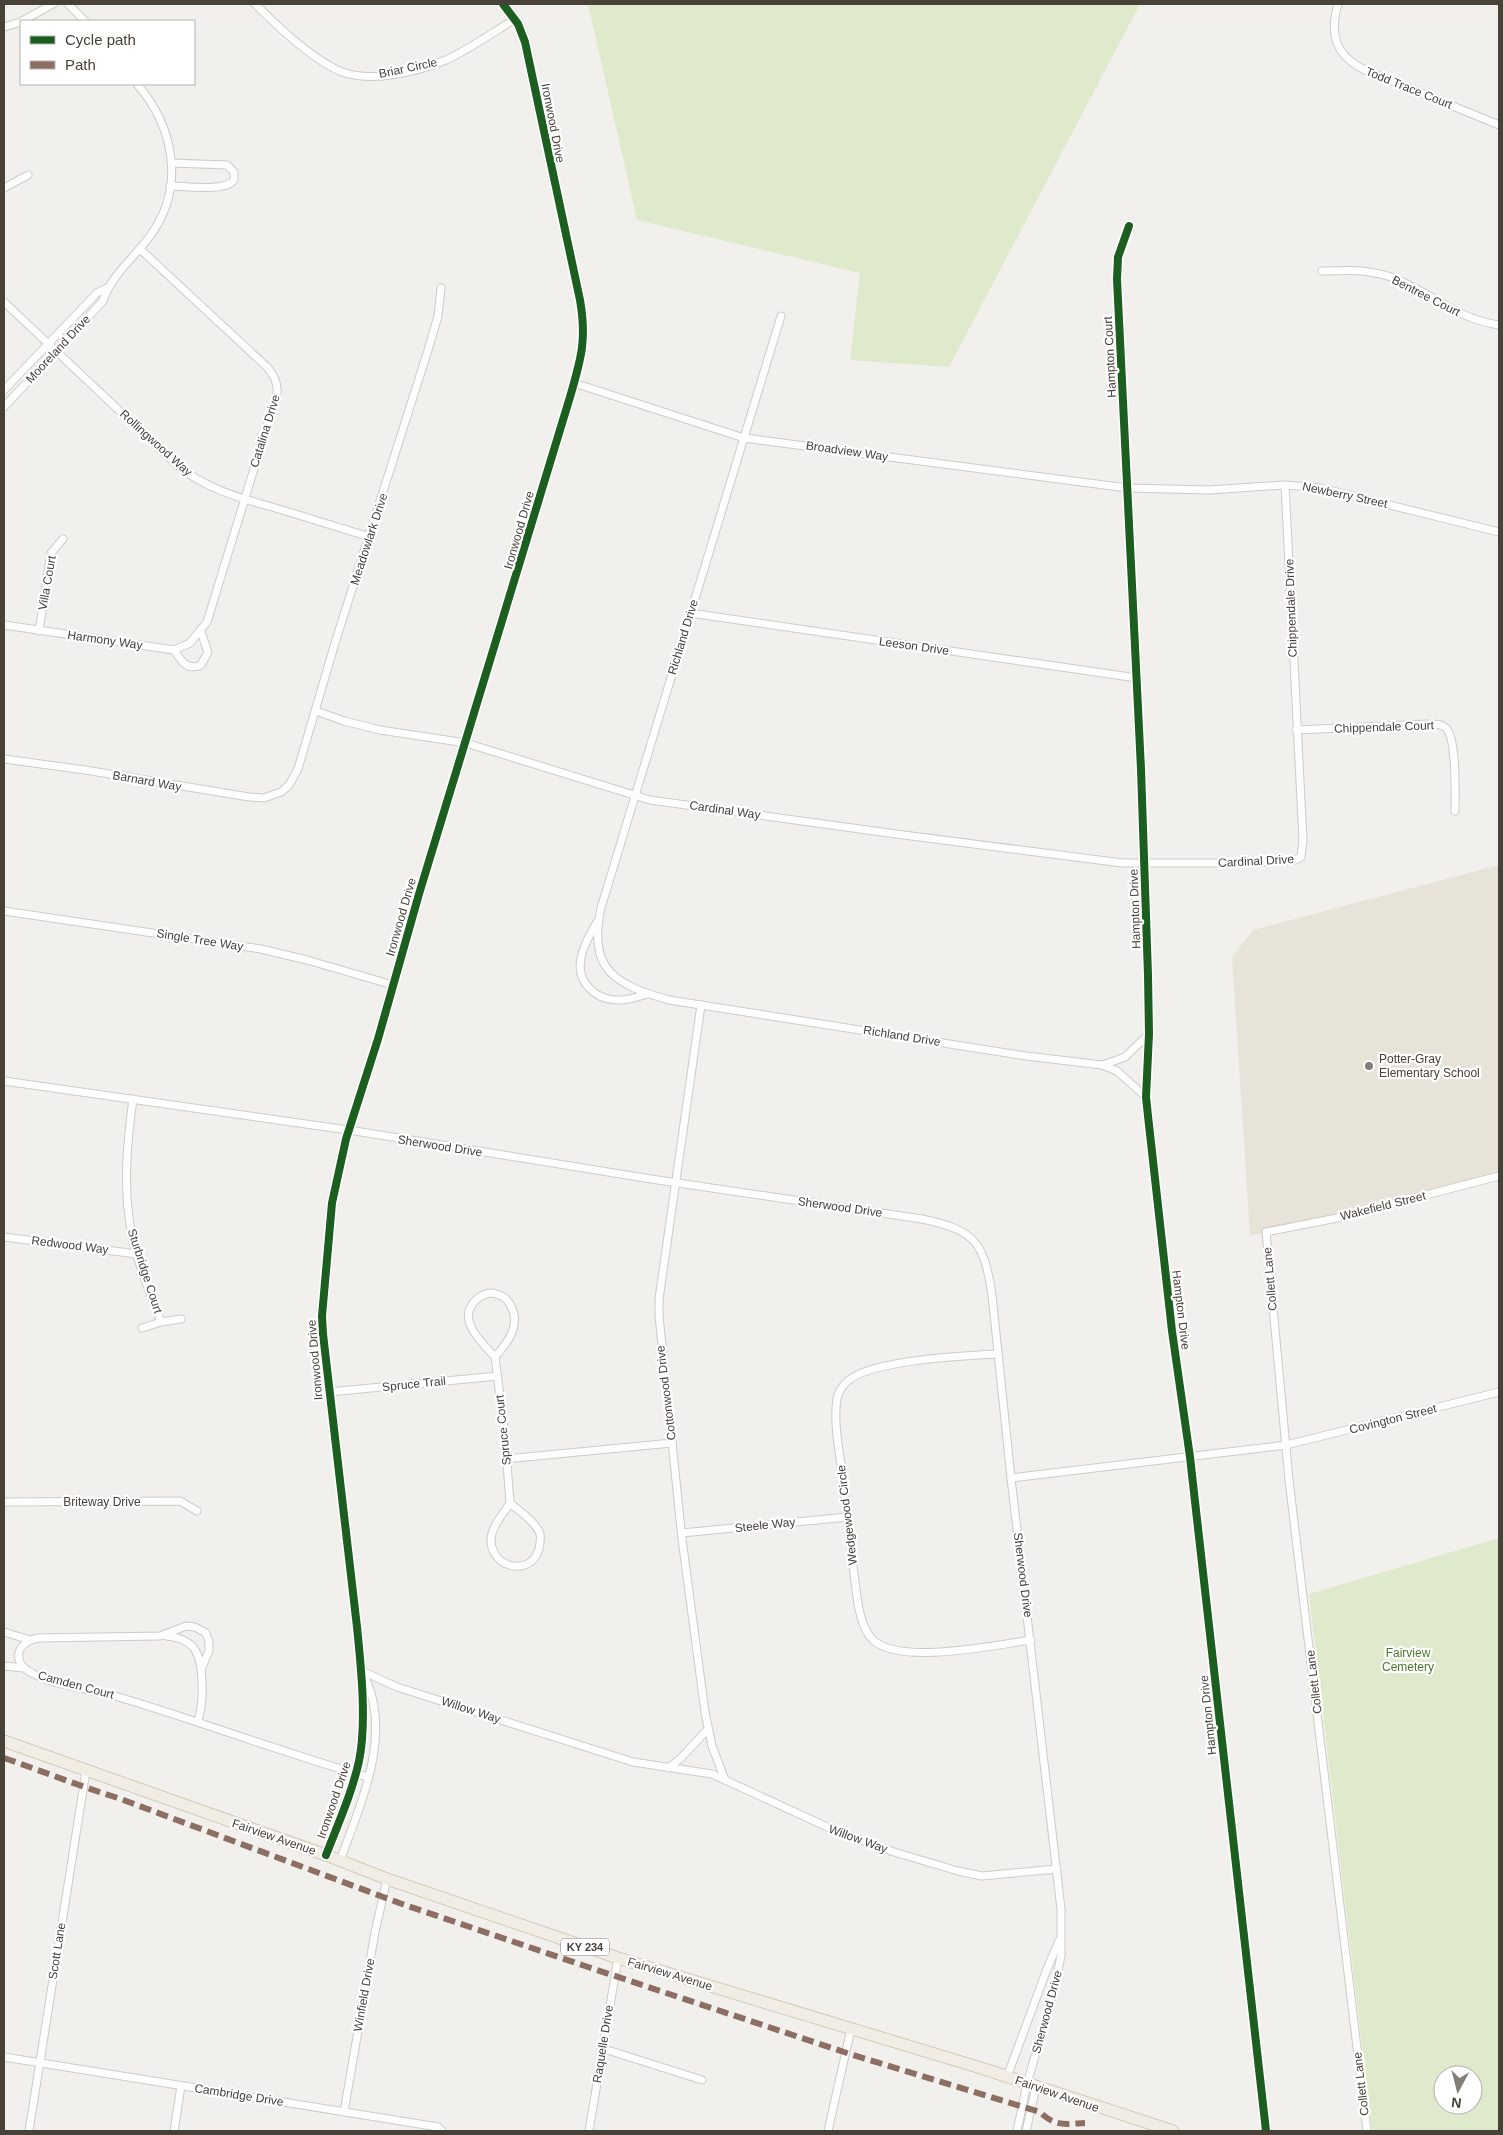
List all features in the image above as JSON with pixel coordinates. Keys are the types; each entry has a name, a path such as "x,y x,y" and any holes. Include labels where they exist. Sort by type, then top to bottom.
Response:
{"main road":[{"name":"Fairview Avenue","path":"4,1741 326,1855 387,1879 618,1958 1007,2077 1173,2131"}],"street":[{"path":"24,20 53,4"},
{"path":"68,4 84,20"},
{"name":"Briar Circle","path":"256,4 320,60 342,72 367,76 406,71 447,59 515,19"},
{"name":"Ironwood Drive","path":"326,1855 356,1774 362,1729 362,1671 329,1392 322,1316 332,1203 348,1130 378,1039 574,383 583,347 582,316 525,42 515,19 503,4"},
{"name":"Todd Trace Court","path":"1338,4 1334,19 1335,39 1339,48 1350,61 1365,70 1499,125"},
{"path":"4,27 20,22"},
{"name":"Mooreland Drive","path":"4,407 103,301 107,288 140,249 158,223 164,210 170,186 171,163 163,124 154,107 137,85"},
{"path":"170,186 218,187 228,186 234,180 234,172 227,165 171,163"},
{"path":"4,188 28,175"},
{"name":"Hampton Court","path":"1127,488 1117,267 1118,257 1129,226"},
{"name":"Catalina Drive","path":"140,249 261,361 276,380 277,394 207,622 200,632"},
{"name":"Bentree Court","path":"1322,271 1361,270 1392,278 1456,312 1479,321 1499,325"},
{"name":"Mooreland Drive","path":"4,390 97,293 107,288"},
{"name":"Meadowlark Drive","path":"287,787 298,769 335,643 429,347 438,316 441,288"},
{"name":"Rollingwood Way","path":"4,302 188,474 210,487 244,499 370,537"},
{"name":"Richland Drive","path":"781,316 634,796 598,920 598,947 602,959 616,979 634,989 669,1000 1026,1056 1102,1065 1117,1071 1146,1098"},
{"name":"Broadview Way","path":"574,383 744,438 1127,488"},
{"name":"Newberry Street","path":"1127,488 1209,490 1285,485 1321,488 1499,532"},
{"name":"Chippendale Drive","path":"1285,485 1296,730"},
{"name":"Hampton Drive","path":"1127,488 1144,864 1149,1034 1146,1098 1161,1240 1190,1458 1266,2131"},
{"name":"Villa Court","path":"40,630 51,553 63,539"},
{"name":"Leeson Drive","path":"690,613 1137,678"},
{"name":"Harmony Way","path":"4,625 174,650"},
{"path":"200,632 208,652 201,665 192,667 185,665 174,650 190,643 200,632"},
{"name":"Cardinal Way","path":"316,711 344,721 380,730 466,743 634,796 896,834 1113,862 1144,864"},
{"name":"Chippendale Court","path":"1296,730 1427,724 1443,726 1448,730 1452,741 1455,811"},
{"name":"Cardinal Drive","path":"1144,864 1246,863 1295,860 1300,858 1302,840 1296,730"},
{"name":"Barnard Way","path":"4,759 85,770 248,797 270,796 287,787"},
{"name":"Single Tree Way","path":"4,911 261,949 393,985"},
{"path":"598,920 588,937 581,959 580,972 586,984 598,995 612,1000 648,994"},
{"name":"Cottonwood Drive","path":"701,1005 658,1316 682,1533 708,1729 724,1780"},
{"name":"Richland Drive","path":"1102,1065 1125,1057 1149,1034"},
{"name":"Sherwood Drive","path":"4,1080 348,1130 675,1183 922,1219 949,1225 961,1230 979,1247 988,1274 992,1295 1011,1478 1057,1869 1061,1955 1054,1994 1032,2086"},
{"name":"Sturbridge Court","path":"133,1099 128,1151 127,1190 131,1232 161,1322"},
{"name":"Wakefield Street","path":"1266,1232 1336,1218 1499,1176"},
{"name":"Collett Lane","path":"1266,1232 1286,1446 1366,2131"},
{"name":"Redwood Way","path":"4,1237 137,1254"},
{"path":"488,1293 504,1297 512,1307 515,1318 513,1331 495,1357 478,1340 469,1318 472,1304 476,1299 488,1293"},
{"path":"142,1328 180,1319"},
{"name":"Wedgewood Circle","path":"997,1354 928,1359 872,1369 861,1372 846,1382 838,1394 836,1406 848,1517 862,1624 873,1640 880,1645 909,1653 947,1651 1031,1640"},
{"name":"Spruce Court","path":"495,1357 510,1503"},
{"name":"Spruce Trail","path":"329,1392 498,1376"},
{"name":"Covington Street","path":"1011,1478 1286,1446 1499,1392"},
{"path":"506,1459 672,1443"},
{"name":"Briteway Drive","path":"4,1502 180,1501 197,1511"},
{"path":"510,1503 534,1525 540,1534 540,1546 535,1556 527,1564 521,1566 510,1565 501,1561 494,1554 491,1544 492,1532 510,1503"},
{"name":"Steele Way","path":"682,1533 848,1517"},
{"path":"160,1636 186,1626 201,1629 207,1636 210,1645 202,1667"},
{"path":"4,1632 30,1640 38,1638 160,1636 179,1638 190,1644 198,1654 202,1667 203,1702 198,1721"},
{"name":"Camden Court","path":"30,1640 23,1644 19,1652 20,1661 24,1668 31,1673 198,1721 368,1778"},
{"path":"4,1666 24,1668"},
{"name":"Ironwood Drive","path":"340,1861 368,1778 372,1760 376,1722 374,1699 362,1671"},
{"name":"Willow Way","path":"362,1671 396,1687 633,1762 712,1774 836,1831 894,1852 958,1871 982,1876 1057,1869"},
{"path":"668,1768 680,1759 708,1729"},
{"name":"Scott Lane","path":"29,2131 86,1771"},
{"name":"Winfield Drive","path":"344,2112 375,1932 387,1879"},
{"name":"Sherwood Drive","path":"1007,2077 1046,1969 1060,1938"},
{"name":"Raquelle Drive","path":"589,2131 601,2048 618,1958"},
{"path":"828,2131 851,2029"},
{"path":"601,2048 702,2080"},
{"name":"Cambridge Drive","path":"4,2057 440,2129"},
{"path":"174,2131 181,2086"},
{"path":"1017,2131 1032,2086"},
{"path":"1026,2131 1032,2086"}],"shaded area":[{"name":"Potter-Gray Elementary School","path":"1499,865 1499,1175 1250,1236 1232,957 1253,930"}],"green space":[{"path":"588,4 1140,4 949,367 850,360 860,273 637,220"},
{"name":"Fairview Cemetery","path":"1499,1538 1499,2131 1372,2131 1309,1594"}],"marked path":[{"path":"4,1758 118,1798 402,1904 585,1966 850,2054 1040,2112 1045,2117 1061,2124 1085,2123"}],"cycle path":[{"path":"326,1855 353,1785 359,1761 363,1730 362,1677 357,1627 323,1334 322,1316 332,1203 346,1139 378,1039 419,894 570,397 582,349 583,327 580,300 525,42 518,24 503,4"},
{"path":"1129,226 1118,257 1117,279 1141,769 1149,1034 1146,1097 1172,1331 1190,1457 1266,2131"}],"place":[{"name":"Potter-Gray Elementary School","path":"1369,1066"}]}
